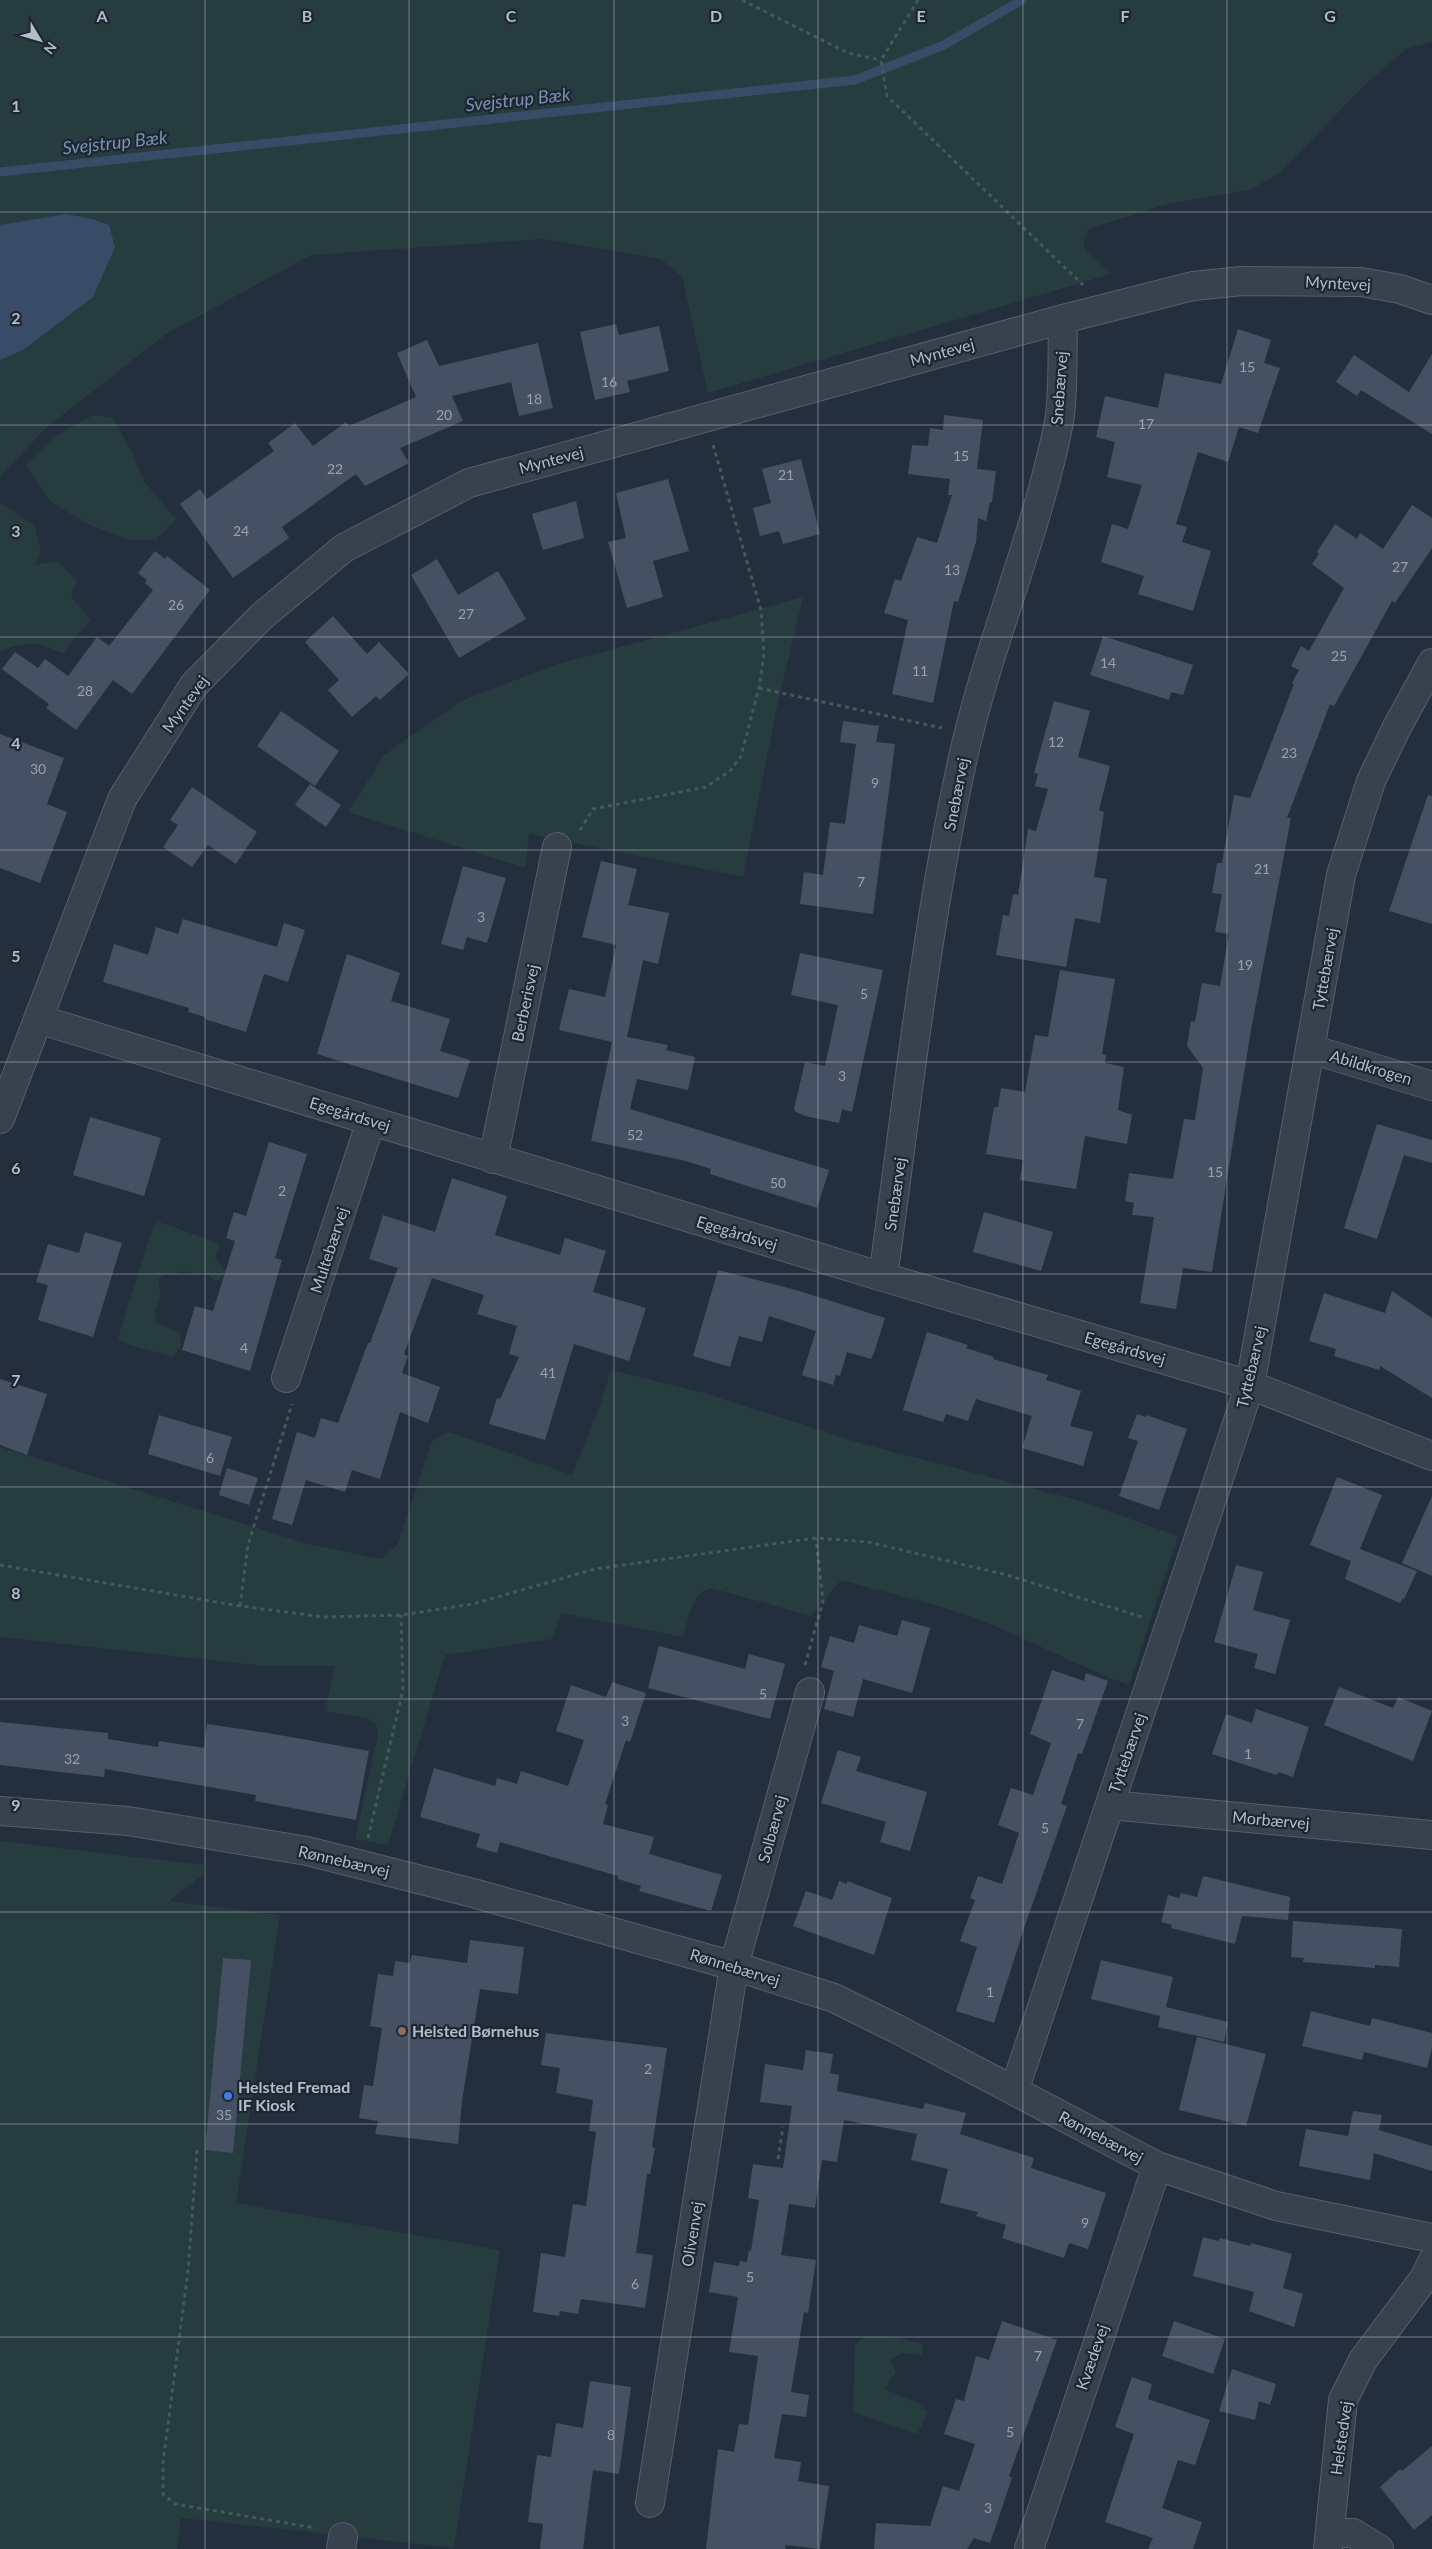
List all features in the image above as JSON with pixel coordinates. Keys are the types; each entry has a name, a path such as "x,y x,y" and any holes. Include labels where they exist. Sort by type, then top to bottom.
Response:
{"street":[{"name":"Myntevej","path":"0,1119 122,799 194,685 261,617 344,548 470,483 1063,319 1193,286 1242,281 1361,282 1400,289 1432,300"},
{"name":"Snebærvej","path":"883,1277 932,935 952,814 969,735 986,670 1038,505 1059,419 1063,319"},
{"name":"Tyttebærvej","path":"1014,2091 1250,1385 1342,875 1372,781 1400,721 1432,663"},
{"name":"Berberisvej","path":"492,1159 557,847"},
{"name":"Egegårdsvej","path":"38,1018 492,1159 1250,1385 1432,1456"},
{"name":"Abildkrogen","path":"1311,1049 1432,1086"},
{"name":"Multebærvej","path":"286,1378 371,1121"},
{"name":"Solbærvej","path":"734,1966 810,1692"},
{"name":"Morbærvej","path":"1110,1805 1432,1835"},
{"name":"Rønnebærvej","path":"0,1811 128,1821 289,1848 360,1864 734,1966 834,1998 897,2029 1157,2166 1276,2206 1432,2238"},
{"name":"Olivenvej","path":"650,2503 734,1966"},
{"name":"Kvædevej","path":"1029,2549 1157,2166"},
{"name":"Helstedvej","path":"1329,2541 1338,2432 1343,2400 1363,2360 1426,2277 1432,2262"},
{"path":"1329,2541 1353,2534 1379,2549"}],"path":[{"path":"743,0 848,53 881,60"},
{"path":"918,0 881,60 887,96 1083,285 1063,319"},
{"path":"557,847 576,846 584,821 593,809 706,787 720,779 738,763 741,756 759,688 764,654 761,610 705,418"},
{"path":"759,688 865,710 969,735"},
{"path":"240,1606 248,1545 293,1399 286,1378"},
{"path":"0,1565 240,1606 324,1617 400,1615 473,1604 595,1569 816,1538 868,1542 1007,1575 1170,1626"},
{"path":"810,1692 802,1679 823,1601 816,1538"},
{"path":"360,1864 384,1775 403,1689 400,1615"},
{"path":"778,2159 783,2127"},
{"path":"197,2150 188,2271 163,2463 163,2494 176,2504 326,2530 342,2543"}],"green space":[{"path":"0,0 1432,0 1432,42 1406,49 1366,84 1278,174 1250,190 1167,204 1088,229 1083,246 1111,274 708,393 682,277 661,259 542,239 311,255 166,334 46,428 0,476"},
{"path":"93,415 112,417 132,452 144,481 176,519 156,540 127,540 86,523 50,501 26,465 54,437"},
{"path":"0,502 35,526 41,553 34,565 58,561 77,581 71,596 90,620 63,653 45,646 32,644 18,645 0,651"},
{"path":"803,597 778,702 743,877 529,834 525,868 348,812 384,755 461,701 555,665"},
{"path":"159,1222 216,1242 220,1245 215,1258 226,1271 221,1280 214,1280 205,1272 199,1274 182,1271 172,1276 165,1274 158,1279 161,1295 155,1310 155,1322 180,1333 181,1346 173,1357 127,1344 118,1338 153,1226"},
{"path":"611,1370 704,1393 860,1443 1077,1500 1178,1536 1129,1685 975,1618 841,1580 811,1616 711,1588 699,1595 695,1601 683,1637 561,1613 552,1639 445,1655 388,1845 355,1839 378,1735 376,1724 369,1719 325,1711 335,1666 265,1666 0,1637 0,1447 308,1544 381,1559 398,1544 432,1441 449,1432 572,1475 600,1405"},
{"path":"0,1841 204,1865 203,1875 169,1901 280,1915 236,2203 500,2250 454,2548 181,2518 177,2549 0,2549"},
{"path":"866,2336 896,2337 923,2344 922,2355 903,2353 890,2360 896,2372 885,2389 918,2403 927,2412 922,2426 916,2434 853,2412 855,2345"}],"water":[{"path":"66,214 92,219 109,225 115,247 93,297 23,350 0,360 0,225"}],"building":[{"path":"616,324 619,335 659,326 669,371 627,381 630,392 595,400 580,332"},
{"path":"1238,329 1271,340 1264,363 1280,368 1258,433 1239,427 1228,462 1198,452 1176,524 1187,527 1182,542 1211,551 1193,611 1138,594 1144,576 1101,562 1112,524 1128,529 1142,485 1107,477 1115,442 1096,437 1105,396 1158,408 1165,373 1221,384"},
{"path":"427,340 439,366 538,343 553,408 519,416 511,382 452,396 463,421 400,448 409,463 365,486 356,474 282,527 289,538 233,578 180,504 200,489 207,499 274,451 268,443 295,423 313,446 346,422 349,426 416,397 397,353"},
{"path":"1432,354 1432,434 1361,390 1357,396 1336,382 1354,355 1409,392"},
{"path":"944,415 983,420 977,469 996,471 992,502 990,502 986,521 978,518 976,542 958,602 954,601 933,703 892,694 908,620 884,613 895,579 901,581 917,537 937,543 952,495 948,495 950,479 908,474 912,445 928,446 930,428 943,430"},
{"path":"801,459 820,534 783,544 779,531 760,536 753,508 771,503 762,469"},
{"path":"668,479 689,551 653,561 663,597 627,608 608,542 626,538 616,493"},
{"path":"576,501 584,538 543,550 532,514"},
{"path":"1412,505 1432,518 1432,548 1395,603 1392,601 1334,706 1330,704 1287,818 1291,818 1251,1030 1212,1272 1183,1268 1176,1309 1140,1303 1154,1217 1132,1215 1134,1203 1125,1201 1129,1173 1173,1179 1184,1119 1195,1120 1203,1068 1187,1046 1191,1021 1195,1022 1202,983 1220,986 1229,934 1215,932 1222,894 1212,893 1217,863 1222,863 1234,795 1250,798 1294,684 1292,683 1299,670 1291,666 1301,646 1309,651 1344,588 1312,564 1319,554 1317,552 1335,524 1357,539 1360,533 1383,549"},
{"path":"155,551 165,559 167,556 210,590 132,694 113,680 76,730 46,708 49,704 2,669 15,652 38,668 45,659 68,676 97,637 109,646 153,590 145,583 147,580 138,573"},
{"path":"437,559 458,595 498,571 526,619 459,658 411,575"},
{"path":"333,616 367,654 379,642 409,674 380,700 376,696 352,717 328,690 339,680 305,642"},
{"path":"1103,636 1193,665 1183,695 1171,692 1169,700 1090,675"},
{"path":"1054,701 1090,711 1078,757 1110,766 1099,810 1104,812 1094,877 1107,879 1100,923 1075,918 1066,967 996,955 1003,915 1009,916 1013,894 1018,895 1028,829 1036,831 1048,789 1035,786 1038,774 1034,773"},
{"path":"281,711 339,751 315,786 257,746"},
{"path":"843,721 879,726 876,742 895,744 873,914 800,904 804,872 823,875 830,822 845,824 856,744 840,742"},
{"path":"0,734 64,758 47,804 67,812 40,883 0,868"},
{"path":"310,784 341,805 326,827 295,805"},
{"path":"192,787 257,832 236,864 208,845 192,867 163,847 178,825 170,820"},
{"path":"1428,795 1432,796 1432,924 1389,911"},
{"path":"601,861 637,869 628,905 669,913 658,964 643,960 627,1037 668,1045 666,1050 695,1057 688,1090 637,1079 630,1109 829,1170 817,1208 710,1174 711,1169 686,1161 591,1141 612,1042 559,1030 569,989 605,997 616,945 582,937"},
{"path":"463,866 506,878 487,943 467,937 463,950 441,944"},
{"path":"183,919 277,947 284,923 305,930 288,982 264,974 246,1032 188,1012 189,1008 103,982 114,944 148,955 156,927 178,934"},
{"path":"800,953 883,970 852,1112 842,1109 839,1123 805,1116 794,1109 805,1062 825,1066 838,1005 791,995"},
{"path":"347,954 400,973 391,1001 450,1019 440,1051 470,1060 458,1098 317,1054"},
{"path":"1060,970 1115,979 1102,1054 1106,1055 1105,1063 1124,1067 1118,1110 1132,1115 1127,1144 1085,1136 1076,1189 1020,1180 1023,1160 986,1154 994,1107 998,1107 1001,1088 1025,1092 1035,1035 1048,1037"},
{"path":"90,1117 161,1138 144,1196 73,1175"},
{"path":"1377,1124 1432,1140 1432,1163 1404,1155 1377,1239 1344,1228"},
{"path":"269,1142 307,1154 275,1258 282,1260 250,1371 182,1350 195,1306 213,1311 235,1241 226,1238 234,1212 246,1216"},
{"path":"452,1178 507,1196 495,1235 560,1255 565,1238 606,1251 593,1292 646,1308 629,1361 574,1344 545,1440 489,1424 497,1398 500,1399 519,1357 509,1354 517,1326 477,1314 484,1295 432,1278 404,1354 408,1356 402,1373 440,1387 428,1423 400,1412 380,1479 352,1470 345,1492 306,1480 292,1525 272,1519 297,1432 315,1438 321,1418 338,1423 398,1268 369,1259 383,1215 435,1232"},
{"path":"984,1212 1053,1232 1041,1271 973,1252"},
{"path":"85,1232 122,1243 93,1337 38,1320 48,1285 36,1282 48,1244 79,1253"},
{"path":"718,1270 796,1290 885,1318 871,1359 847,1352 840,1376 836,1375 833,1385 802,1375 816,1331 769,1316 762,1342 739,1336 730,1367 693,1356"},
{"path":"1392,1291 1432,1318 1432,1398 1380,1366 1379,1370 1334,1356 1336,1349 1309,1341 1324,1293 1385,1313"},
{"path":"927,1332 968,1345 966,1348 994,1357 993,1359 1048,1375 1046,1380 1081,1391 1070,1426 1093,1432 1083,1466 1022,1448 1032,1416 976,1399 968,1421 946,1414 943,1422 903,1410"},
{"path":"0,1379 47,1394 27,1455 0,1445"},
{"path":"1137,1414 1146,1417 1146,1415 1187,1429 1159,1510 1119,1496 1138,1441 1128,1438"},
{"path":"159,1415 232,1437 220,1476 148,1454"},
{"path":"227,1468 258,1478 249,1505 219,1495"},
{"path":"1337,1477 1382,1495 1360,1549 1417,1571 1404,1599 1400,1603 1345,1579 1351,1561 1310,1545"},
{"path":"1432,1496 1432,1576 1402,1563"},
{"path":"1236,1565 1263,1572 1253,1610 1290,1620 1275,1674 1254,1668 1258,1654 1214,1642"},
{"path":"902,1620 930,1628 912,1693 863,1679 853,1717 824,1709 834,1671 821,1667 830,1636 854,1643 859,1625 897,1636"},
{"path":"659,1646 745,1669 749,1654 785,1664 770,1719 648,1688"},
{"path":"1052,1670 1084,1681 1086,1673 1108,1681 1082,1754 1078,1753 1061,1804 1067,1806 1024,1928 994,2023 956,2011 977,1947 960,1941 975,1900 970,1898 978,1876 1002,1884 1019,1833 998,1825 1011,1788 1033,1795 1051,1743 1030,1734"},
{"path":"612,1682 646,1693 630,1742 626,1740 605,1804 608,1805 603,1824 654,1837 649,1854 722,1875 711,1911 639,1891 641,1886 618,1879 618,1876 500,1842 497,1853 476,1847 480,1834 420,1817 434,1768 495,1786 497,1778 517,1784 521,1771 568,1786 584,1740 556,1731 571,1685 606,1697"},
{"path":"1339,1687 1393,1708 1398,1697 1432,1711 1413,1761 1324,1725"},
{"path":"1256,1709 1309,1727 1293,1777 1278,1772 1277,1775 1212,1754 1226,1714 1252,1723"},
{"path":"0,1722 108,1733 108,1739 158,1747 159,1741 204,1748 207,1724 369,1751 356,1820 255,1801 256,1795 105,1769 104,1777 0,1765"},
{"path":"838,1750 861,1757 856,1771 927,1792 910,1851 880,1842 886,1822 821,1803"},
{"path":"1203,1876 1290,1897 1288,1920 1242,1916 1235,1944 1171,1928 1172,1925 1161,1922 1168,1895 1179,1898 1181,1893 1197,1897"},
{"path":"839,1881 847,1884 847,1881 892,1898 874,1955 793,1926 806,1891 832,1900"},
{"path":"1293,1921 1402,1929 1399,1967 1375,1965 1375,1968 1303,1962 1304,1958 1291,1957"},
{"name":"Helsted Børnehus","path":"470,1940 524,1947 518,1994 480,1989 462,2101 458,2144 375,2134 378,2121 359,2118 364,2085 373,2086 382,2028 370,2026 378,1974 393,1976 395,1961 410,1963 412,1955 467,1963"},
{"path":"223,1958 251,1960 233,2153 205,2150"},
{"path":"1101,1960 1173,1977 1166,2007 1228,2022 1224,2042 1158,2027 1160,2016 1091,1999"},
{"path":"1311,2011 1370,2026 1372,2018 1432,2033 1432,2048 1427,2068 1364,2052 1362,2060 1302,2046"},
{"path":"546,2033 667,2048 652,2147 655,2148 650,2174 647,2174 636,2253 653,2255 645,2308 581,2299 578,2314 560,2311 559,2316 533,2312 541,2253 565,2257 573,2204 586,2206 596,2132 589,2131 593,2100 556,2093 560,2068 541,2065"},
{"path":"1197,2037 1266,2054 1246,2126 1179,2110"},
{"path":"806,2050 833,2054 830,2073 839,2075 837,2091 923,2109 925,2103 966,2113 960,2134 1034,2158 1031,2168 1106,2193 1088,2249 1069,2243 1064,2258 1002,2238 1006,2225 976,2216 978,2212 940,2203 948,2169 911,2160 917,2134 844,2120 837,2162 822,2160 815,2208 789,2204 781,2255 816,2260 808,2313 804,2312 791,2392 809,2395 806,2417 782,2414 774,2458 801,2462 798,2481 829,2486 820,2549 786,2545 785,2549 706,2549 718,2449 734,2452 739,2424 748,2425 758,2356 729,2352 738,2297 709,2292 714,2262 739,2266 740,2261 747,2262 749,2250 751,2251 759,2200 748,2198 753,2164 783,2168 792,2106 760,2102 765,2064 803,2070"},
{"path":"1353,2111 1382,2115 1379,2130 1432,2146 1432,2171 1374,2153 1370,2180 1299,2166 1306,2129 1348,2136"},
{"path":"1203,2237 1219,2241 1220,2238 1250,2246 1251,2243 1292,2254 1283,2288 1303,2294 1294,2327 1249,2311 1254,2292 1193,2276"},
{"path":"1002,2321 1057,2340 1009,2476 1012,2478 990,2543 974,2538 967,2549 874,2549 876,2523 930,2526 943,2486 959,2491 975,2444 944,2434 956,2399 964,2401 976,2356 989,2360"},
{"path":"1174,2321 1225,2339 1213,2374 1162,2356"},
{"path":"1232,2369 1276,2384 1270,2405 1259,2401 1255,2420 1219,2411"},
{"path":"1132,2377 1152,2384 1148,2399 1210,2420 1195,2465 1178,2460 1162,2508 1202,2522 1193,2549 1148,2549 1153,2538 1105,2522 1134,2434 1115,2427"},
{"path":"590,2381 631,2387 619,2474 593,2470 583,2549 540,2549 543,2524 528,2522 537,2455 551,2457 556,2423 583,2428"},
{"path":"1432,2446 1432,2515 1414,2530 1380,2487 1400,2469 1402,2471"}],"waterway":[{"name":"Svejstrup Bæk","path":"0,172 855,80 944,45 1022,0"}],"place":[{"name":"Helsted Børnehus","path":"402,2031"},
{"name":"Helsted Fremad IF Kiosk","path":"228,2096"}]}
